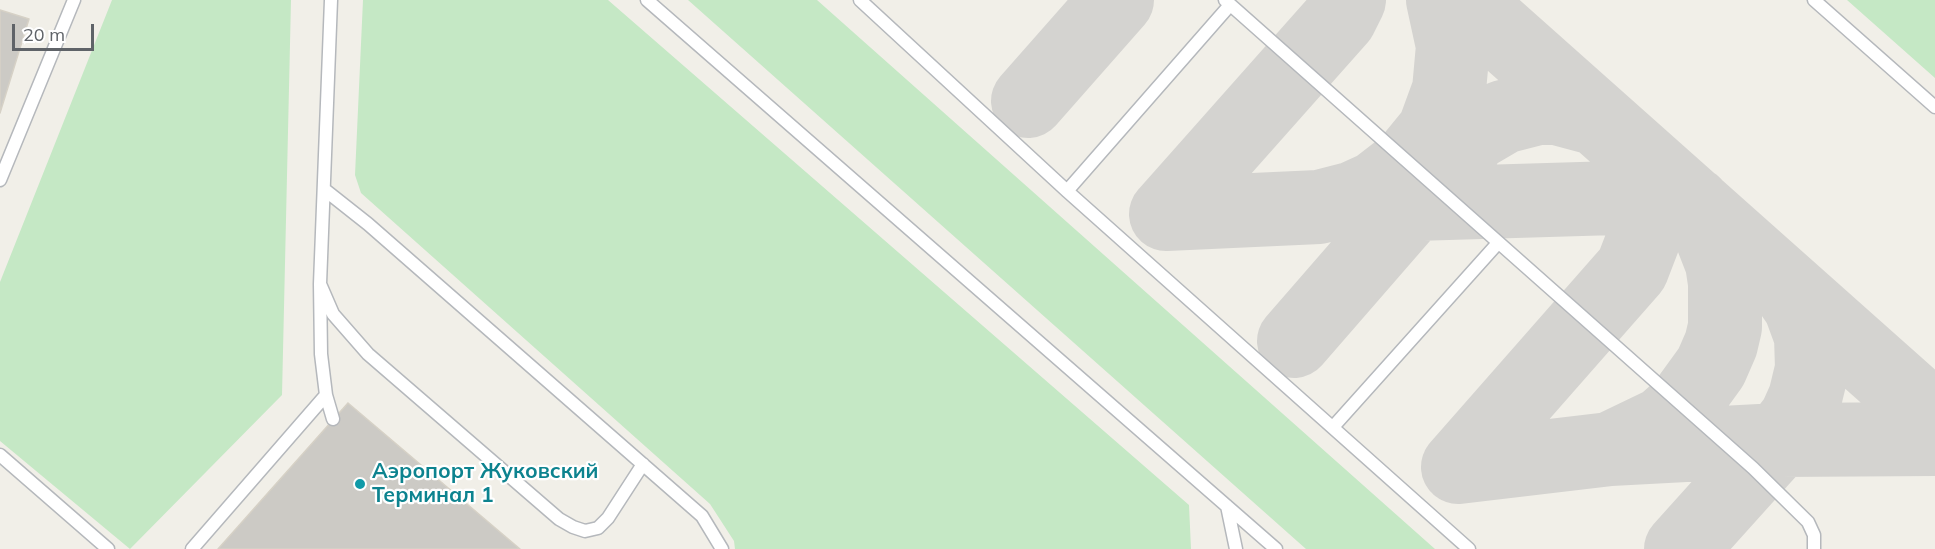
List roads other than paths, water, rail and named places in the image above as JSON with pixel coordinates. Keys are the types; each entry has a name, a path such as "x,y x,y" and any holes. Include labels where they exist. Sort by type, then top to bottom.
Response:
{"lane":[{"path":"0,180 74,0"},
{"path":"331,0 320,284 321,354 326,395 333,419"},
{"path":"647,0 1276,549"},
{"path":"860,0 1067,191 1469,549"},
{"path":"1814,0 1935,106"},
{"path":"1067,191 1227,2 1753,468 1808,522 1814,535 1814,549"},
{"path":"325,190 368,224 702,516 722,549"},
{"path":"1333,427 1498,243"},
{"path":"320,284 333,314 368,354 559,519 573,527 585,531 598,528 608,518 643,464"},
{"path":"192,549 326,395"},
{"path":"0,455 108,549"},
{"path":"1227,506 1236,549"}],"place":[{"name":"Аэропорт Жуковский Терминал 1","path":"360,484"}]}
